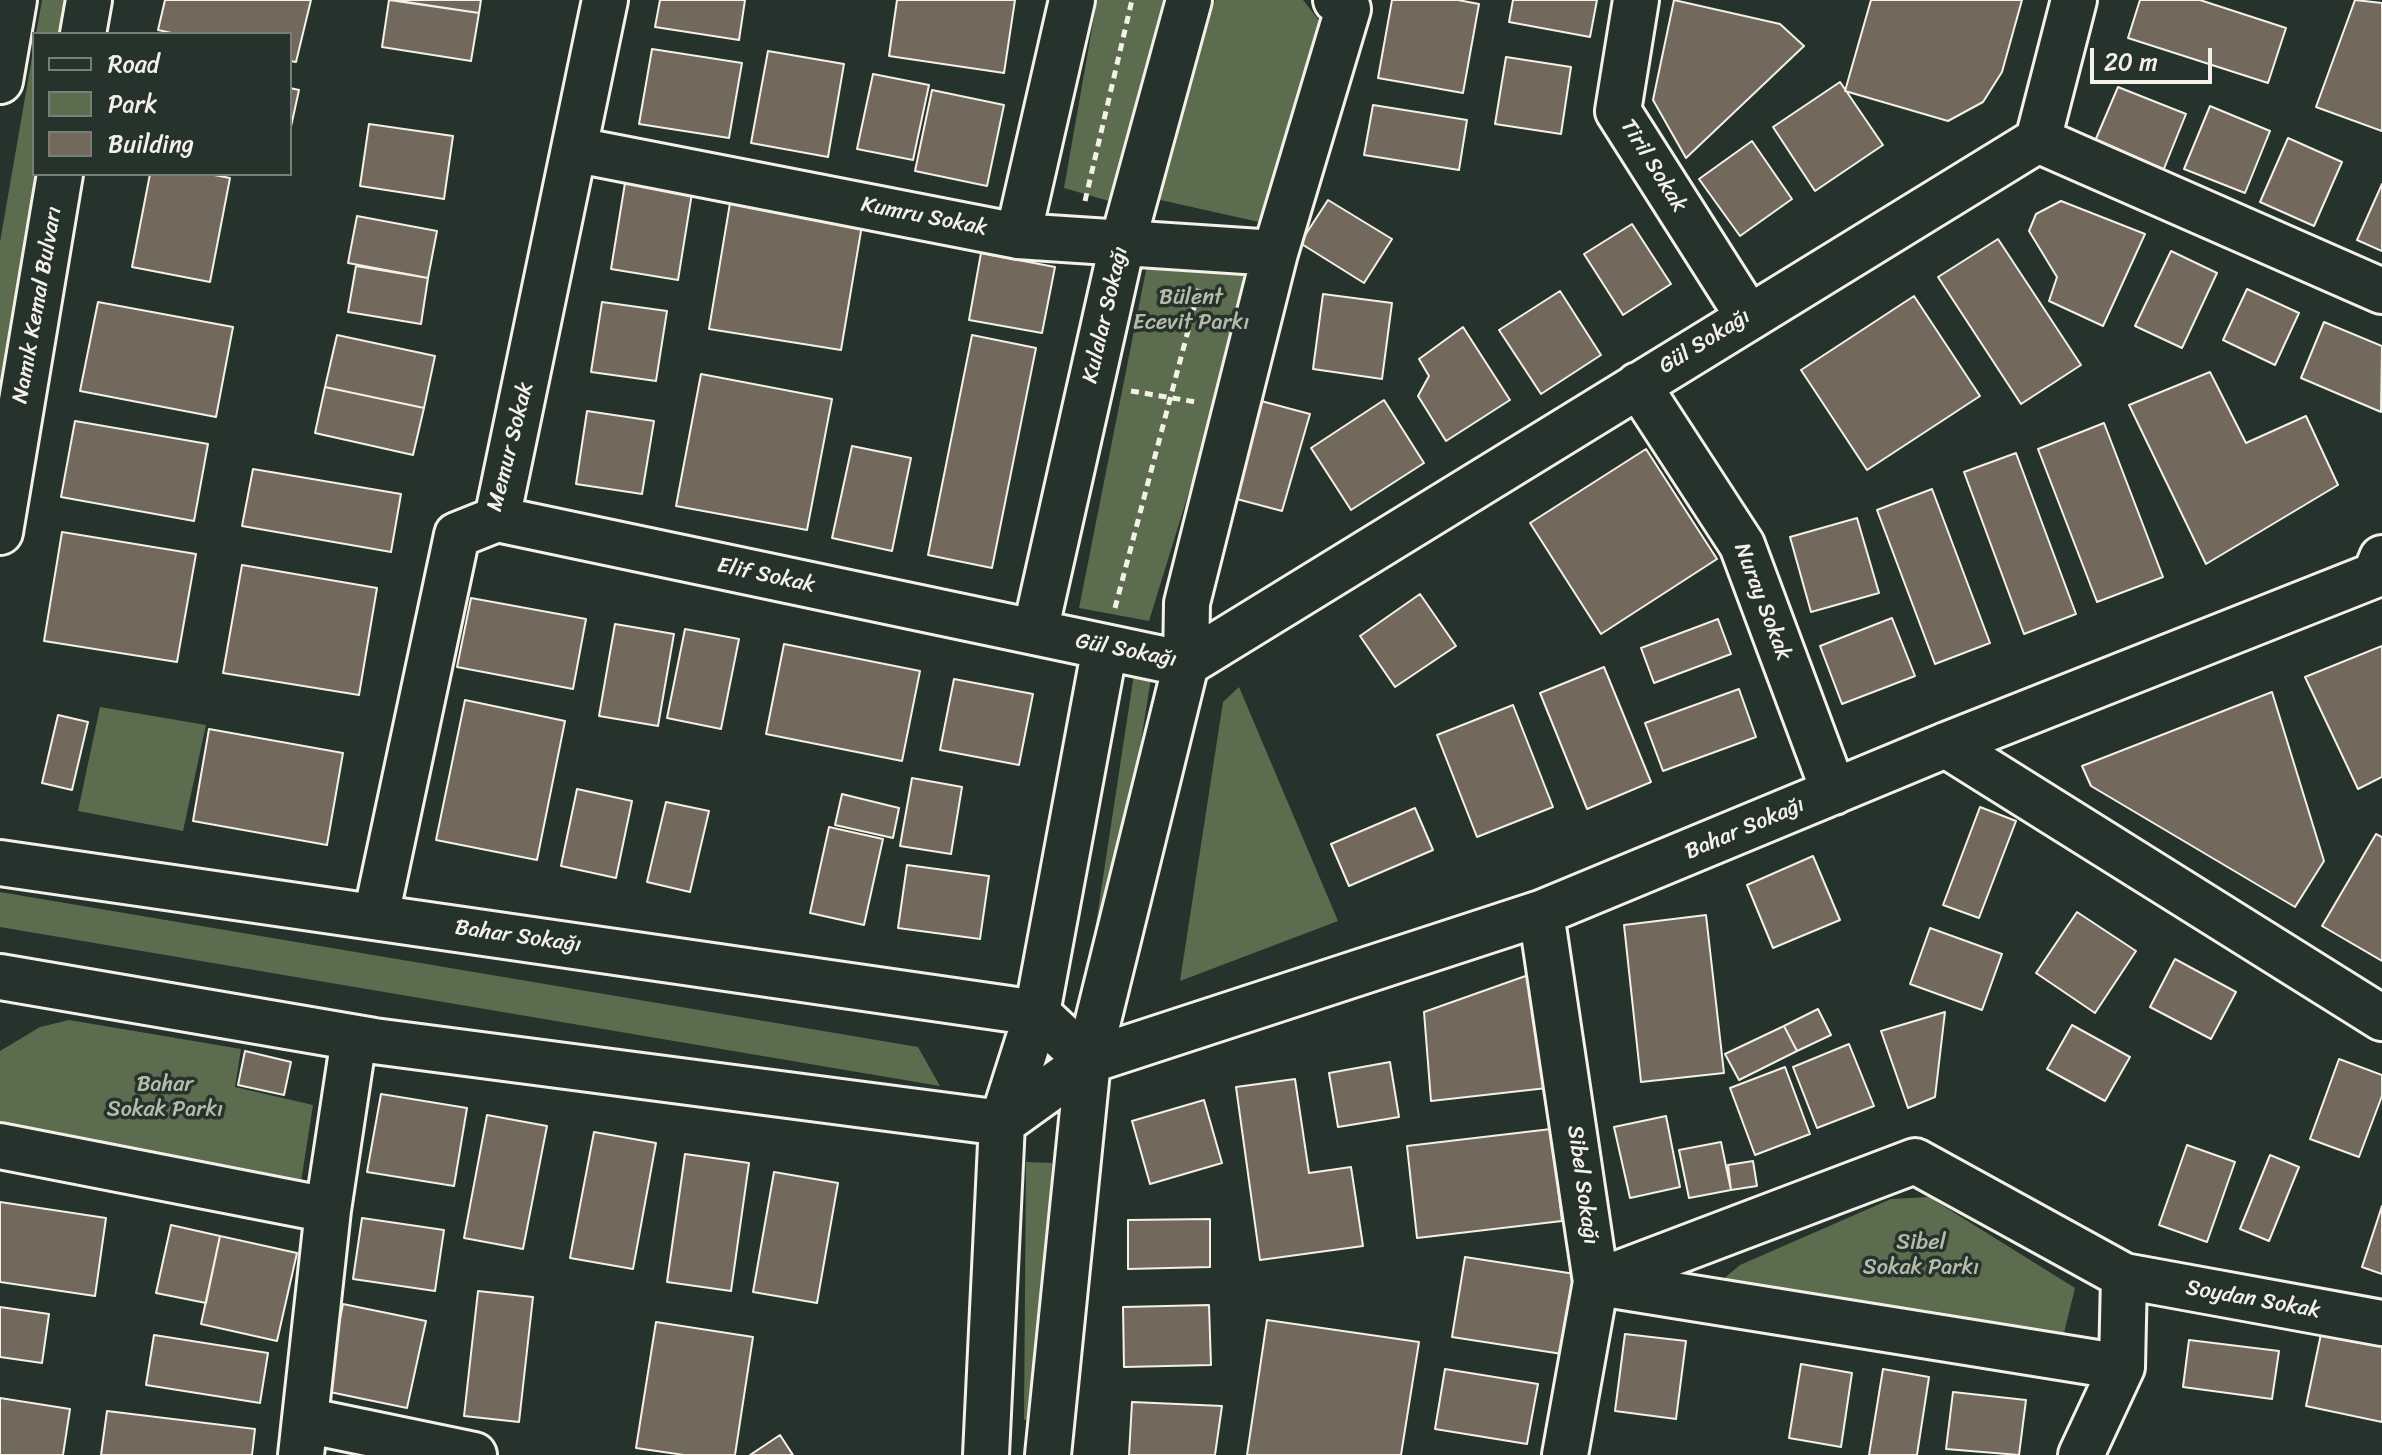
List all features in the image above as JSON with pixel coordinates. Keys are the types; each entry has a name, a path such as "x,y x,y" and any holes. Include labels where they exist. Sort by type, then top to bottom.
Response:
{"street":[{"path":"0,81 14,0"},
{"path":"83,32 89,0"},
{"name":"Memur Sokak","path":"376,916 457,535 497,519 577,150 605,0"},
{"path":"1018,236 1072,0"},
{"name":"Kulalar Sokağı","path":"1035,632 1122,245 1189,0"},
{"name":"Tiril Sokak","path":"1636,0 1618,111 1748,316"},
{"path":"2074,0 2038,140 2382,291"},
{"path":"1048,1455 1088,1061 1186,664 1187,603 1275,253 1342,5"},
{"name":"Gül Sokağı","path":"1035,632 1186,664 2038,140"},
{"name":"Kumru Sokak","path":"577,150 1018,236 1275,253"},
{"name":"Namık Kemal Bulvarı","path":"0,532 60,176"},
{"name":"Nuray Sokak","path":"1638,385 1742,545 1834,792"},
{"name":"Elif Sokak","path":"497,519 1035,632"},
{"name":"Bahar Sokağı","path":"1002,1123 1088,1061 1541,913 2380,570"},
{"path":"986,1455 1002,1123 1037,1013 1105,647"},
{"path":"1946,745 2382,1018"},
{"name":"Bahar Sokağı","path":"0,863 1037,1013"},
{"name":"Sibel Sokağı","path":"1541,913 1596,1282 1565,1455"},
{"path":"0,977 354,1038 1002,1123"},
{"path":"1037,1013 1088,1061"},
{"path":"354,1038 328,1210 303,1438 474,1455"},
{"path":"0,1146 328,1210"},
{"name":"Soydan Sokak","path":"1596,1282 1915,1161 2124,1276 2382,1323"},
{"path":"2081,1455 2122,1367 2124,1276"},
{"path":"1596,1282 2122,1367"}],"path":[{"path":"1076,241 1132,0"},
{"path":"1105,647 1173,397 1208,250"},
{"path":"1091,384 1236,409"}],"green space":[{"path":"42,0 66,0 60,32 36,32"},
{"path":"1097,0 1163,0 1109,201 1064,188"},
{"name":"Bülent Ecevit Parkı","path":"1215,0 1303,0 1321,23 1324,39 1268,224 1156,199"},
{"path":"32,58 32,176 37,176 0,388 0,242"},
{"name":"Bülent Ecevit Parkı","path":"1151,245 1258,268 1149,621 1079,608"},
{"path":"1134,674 1151,678 1100,999 1085,996"},
{"path":"1239,687 1338,921 1180,981 1223,702"},
{"path":"100,707 206,725 183,831 78,811"},
{"path":"0,892 918,1047 940,1086 0,927"},
{"name":"Bahar Sokak Parkı","path":"69,1020 241,1049 235,1087 313,1105 301,1182 0,1131 0,1051 40,1027"},
{"path":"1026,1162 1052,1163 1039,1417 1024,1420"},
{"name":"Sibel Sokak Parkı","path":"1929,1197 2075,1288 2064,1333 1721,1281 1740,1265 1891,1199"}],"building":[{"path":"165,0 311,0 296,62 292,61 292,32 158,30"},
{"path":"389,0 479,13 471,61 382,47"},
{"path":"393,0 481,0 479,13"},
{"path":"660,0 745,0 739,40 655,27"},
{"path":"897,0 1015,0 1004,73 889,56"},
{"path":"1392,0 1458,0 1479,4 1463,93 1378,78"},
{"path":"1513,0 1597,0 1590,37 1509,22"},
{"path":"1674,0 1780,24 1804,46 1686,158 1653,100"},
{"path":"1871,0 2022,0 2002,72 1983,102 1948,121 1845,91"},
{"path":"2140,0 2200,0 2286,28 2268,83 2128,38"},
{"path":"2355,0 2382,3 2382,131 2316,107"},
{"path":"652,49 742,63 729,138 639,124"},
{"path":"768,51 844,64 828,157 751,143"},
{"path":"1506,57 1571,67 1561,134 1495,124"},
{"path":"873,74 929,85 913,160 857,149"},
{"path":"1840,82 1883,145 1815,191 1773,127"},
{"path":"2118,87 2186,114 2161,176 2092,148"},
{"path":"292,88 299,90 292,122"},
{"path":"932,90 1004,105 987,186 915,171"},
{"path":"1373,105 1467,120 1459,170 1364,155"},
{"path":"2210,106 2270,131 2245,193 2184,169"},
{"path":"369,124 453,136 444,199 360,186"},
{"path":"2288,138 2342,162 2314,226 2260,202"},
{"path":"1752,141 1792,199 1740,236 1699,179"},
{"path":"150,176 230,178 210,282 132,267"},
{"path":"625,183 692,193 678,280 611,269"},
{"path":"2382,184 2382,251 2357,240"},
{"path":"731,197 863,219 841,350 709,329"},
{"path":"1328,200 1392,239 1364,283 1300,243"},
{"path":"2061,201 2145,234 2103,326 2049,301 2057,277 2029,231 2036,214"},
{"path":"357,216 437,231 428,278 348,263"},
{"path":"1632,224 1671,284 1623,315 1584,254"},
{"path":"1998,239 2081,365 2021,404 1938,277"},
{"path":"2171,251 2217,273 2182,348 2135,326"},
{"path":"981,253 1055,267 1042,333 969,320"},
{"path":"356,266 428,278 421,324 348,312"},
{"path":"2247,289 2299,313 2275,365 2223,340"},
{"path":"1560,291 1601,355 1541,394 1499,330"},
{"path":"1323,294 1392,303 1382,379 1313,369"},
{"path":"1914,296 1980,396 1867,470 1801,370"},
{"path":"98,302 233,327 216,417 80,391"},
{"path":"602,302 667,311 656,381 591,372"},
{"path":"2324,322 2382,346 2381,412 2301,378"},
{"path":"1463,327 1510,400 1446,441 1418,396 1429,376 1419,359"},
{"path":"337,335 435,356 424,408 325,387"},
{"path":"972,335 1036,348 992,568 928,555"},
{"path":"2210,372 2246,443 2306,416 2338,485 2206,564 2129,405"},
{"path":"701,374 832,399 807,530 676,506"},
{"path":"325,387 424,408 413,455 315,433"},
{"path":"1384,400 1424,463 1351,510 1311,448"},
{"path":"1261,401 1310,414 1282,511 1233,498"},
{"path":"587,411 654,421 642,494 576,484"},
{"path":"75,421 208,444 194,521 61,497"},
{"path":"2104,423 2163,577 2097,602 2038,449"},
{"path":"852,446 911,458 892,551 832,538"},
{"path":"1646,449 1717,559 1601,634 1530,523"},
{"path":"2016,453 2076,614 2024,634 1964,472"},
{"path":"253,469 401,494 391,552 242,526"},
{"path":"1932,489 1990,643 1935,664 1877,510"},
{"path":"1857,518 1879,593 1811,612 1790,537"},
{"path":"62,532 196,554 177,662 44,641"},
{"path":"242,565 377,588 359,695 223,673"},
{"path":"1420,594 1456,646 1395,687 1360,636"},
{"path":"471,598 586,619 573,689 457,667"},
{"path":"1892,618 1915,676 1842,704 1820,646"},
{"path":"1718,619 1731,654 1654,683 1641,648"},
{"path":"615,624 674,634 658,726 599,716"},
{"path":"685,629 739,639 721,729 667,718"},
{"path":"784,644 920,671 902,761 766,734"},
{"path":"2382,646 2382,777 2358,789 2305,677"},
{"path":"1604,667 1651,782 1587,809 1540,693"},
{"path":"954,679 1033,694 1019,765 940,750"},
{"path":"1739,689 1756,737 1663,771 1645,723"},
{"path":"2272,692 2324,861 2295,907 2091,786 2082,766"},
{"path":"465,700 565,721 537,860 436,840"},
{"path":"1513,705 1553,807 1477,837 1437,735"},
{"path":"58,715 88,722 72,790 42,783"},
{"path":"209,729 343,753 327,845 193,821"},
{"path":"912,778 962,787 951,854 900,846"},
{"path":"577,789 632,801 616,878 561,866"},
{"path":"842,794 899,808 893,838 835,825"},
{"path":"666,802 709,811 690,892 647,882"},
{"path":"1980,807 2016,821 1979,918 1943,905"},
{"path":"1415,808 1433,850 1349,886 1331,844"},
{"path":"829,827 883,839 864,925 810,913"},
{"path":"2376,834 2382,837 2382,961 2322,926"},
{"path":"1813,856 1840,920 1773,948 1747,885"},
{"path":"907,865 989,876 980,939 898,928"},
{"path":"2077,912 2136,951 2095,1013 2036,973"},
{"path":"1706,915 1724,1073 1641,1082 1624,925"},
{"path":"1930,928 2002,954 1982,1010 1910,984"},
{"path":"2175,959 2236,992 2211,1039 2150,1007"},
{"path":"1534,973 1547,1088 1431,1101 1424,1012"},
{"path":"1818,1009 1831,1035 1797,1051 1784,1026"},
{"path":"1945,1012 1935,1097 1908,1108 1881,1031"},
{"path":"2072,1025 2130,1057 2105,1101 2047,1069"},
{"path":"1784,1026 1797,1051 1739,1080 1725,1054"},
{"path":"1849,1044 1874,1106 1817,1128 1793,1067"},
{"path":"245,1051 291,1062 284,1095 238,1085"},
{"path":"2339,1059 2382,1075 2382,1096 2359,1157 2310,1139"},
{"path":"1390,1062 1399,1117 1338,1127 1329,1073"},
{"path":"1785,1067 1810,1134 1755,1155 1730,1088"},
{"path":"1295,1079 1309,1173 1351,1167 1363,1246 1260,1260 1236,1087"},
{"path":"381,1094 467,1108 454,1186 367,1172"},
{"path":"1204,1100 1222,1163 1150,1184 1132,1121"},
{"path":"487,1115 547,1126 523,1249 464,1238"},
{"path":"1666,1116 1680,1187 1630,1198 1614,1127"},
{"path":"1551,1129 1562,1221 1417,1238 1407,1146"},
{"path":"594,1132 656,1143 633,1269 570,1258"},
{"path":"1721,1142 1731,1190 1689,1198 1679,1150"},
{"path":"2187,1145 2235,1162 2207,1242 2159,1225"},
{"path":"685,1154 749,1163 731,1291 667,1282"},
{"path":"2270,1155 2299,1167 2269,1241 2240,1229"},
{"path":"1753,1161 1757,1186 1731,1190 1728,1165"},
{"path":"774,1172 838,1183 817,1303 753,1292"},
{"path":"0,1202 106,1218 95,1296 0,1282"},
{"path":"2382,1206 2382,1274 2362,1267"},
{"path":"362,1218 444,1230 435,1291 353,1279"},
{"path":"1210,1219 1210,1267 1128,1269 1128,1220"},
{"path":"171,1225 220,1236 206,1303 156,1293"},
{"path":"220,1236 297,1253 277,1341 201,1324"},
{"path":"1465,1257 1575,1274 1562,1354 1452,1337"},
{"path":"478,1291 533,1297 519,1422 464,1416"},
{"path":"343,1304 426,1321 407,1408 325,1391"},
{"path":"1209,1305 1211,1365 1124,1367 1123,1307"},
{"path":"0,1307 49,1314 42,1363 0,1357"},
{"path":"1267,1320 1419,1342 1401,1455 1247,1455"},
{"path":"656,1322 753,1337 735,1455 684,1455 636,1448"},
{"path":"2322,1329 2382,1341 2382,1422 2306,1406"},
{"path":"1625,1334 1686,1341 1676,1419 1615,1411"},
{"path":"154,1335 268,1353 260,1403 146,1385"},
{"path":"2189,1340 2279,1351 2272,1399 2183,1387"},
{"path":"1801,1364 1852,1373 1841,1447 1789,1438"},
{"path":"1445,1369 1538,1384 1527,1444 1435,1429"},
{"path":"1883,1369 1929,1377 1917,1455 1869,1455"},
{"path":"1953,1392 2026,1400 2019,1455 1946,1449"},
{"path":"0,1398 70,1409 63,1455 0,1455"},
{"path":"1132,1402 1222,1406 1215,1455 1129,1455"},
{"path":"107,1411 255,1429 252,1455 101,1455"},
{"path":"780,1435 793,1455 750,1455"}]}
